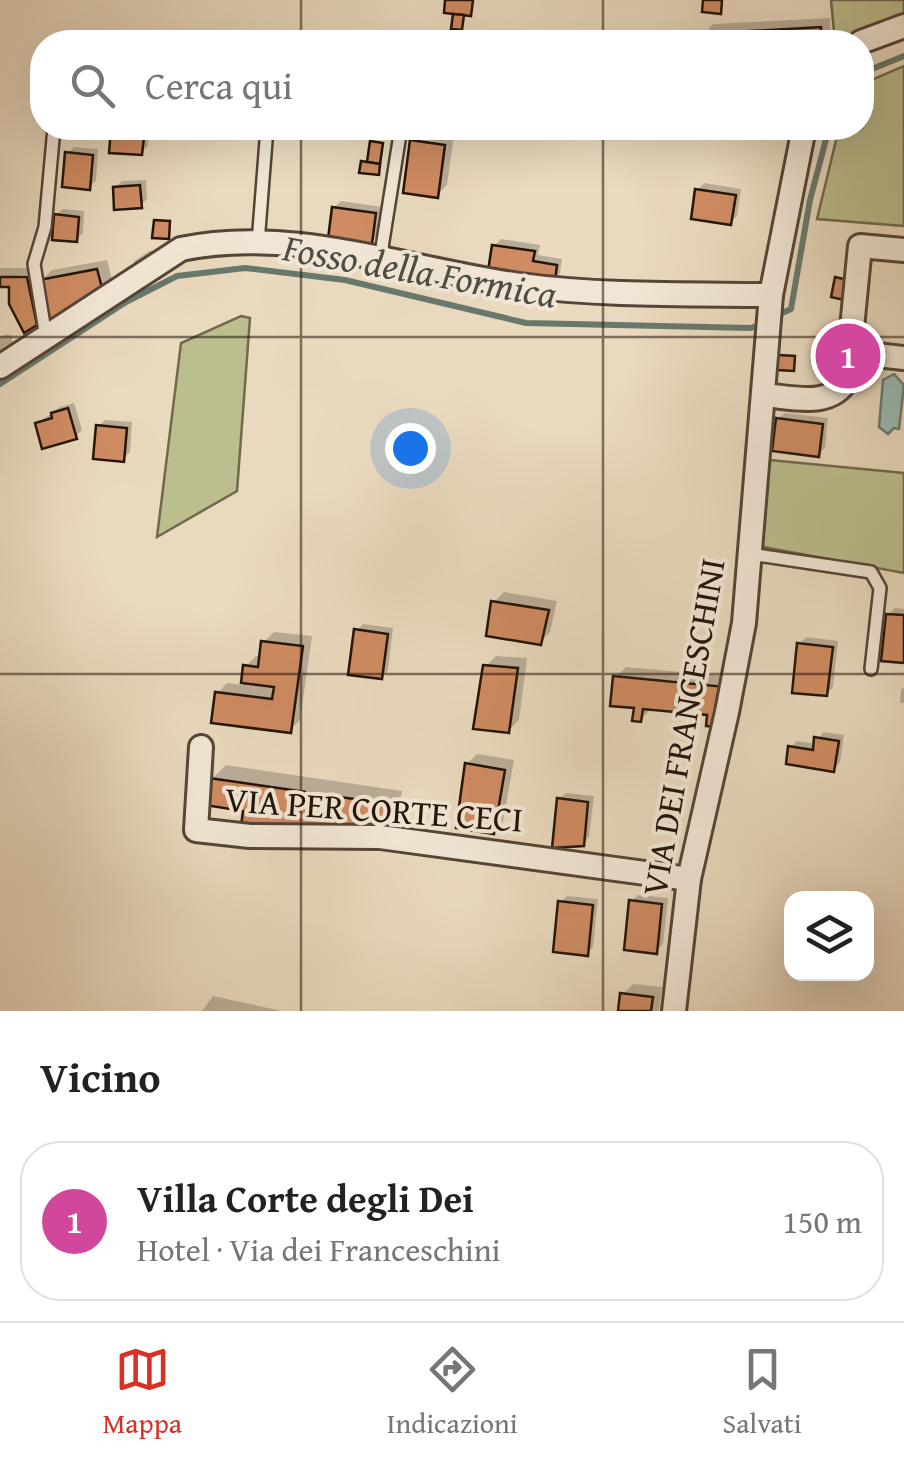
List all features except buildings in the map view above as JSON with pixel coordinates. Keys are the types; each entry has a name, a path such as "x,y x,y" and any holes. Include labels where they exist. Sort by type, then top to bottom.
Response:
{"street":[{"path":"874,37 904,26"},
{"name":"VIA DEI FRANCESCHINI","path":"674,1011 688,879 728,712 744,622 771,294 802,140"},
{"path":"0,367 181,249 205,244 300,245 522,285 676,294 771,294"},
{"path":"763,395 827,398 840,392 847,379 860,246 904,250"},
{"path":"850,352 904,358"},
{"name":"VIA PER CORTE CECI","path":"201,748 196,830 250,836 380,837 688,879"}],"lane":[{"path":"46,337 34,264 45,227 53,140"},
{"path":"258,244 266,140"},
{"path":"380,260 399,140"},
{"path":"750,554 871,572 880,588 871,668"}],"green space":[{"path":"831,0 904,0 904,18 870,30 834,30"},
{"path":"904,66 904,226 817,219 836,140 874,140 874,79"},
{"path":"241,316 250,318 237,491 157,537 181,343"},
{"path":"748,458 904,473 904,573 741,543"}],"water":[{"path":"894,374 904,385 899,429 888,434 879,427 883,380"}],"waterway":[{"name":"Fosso della Formica","path":"874,68 904,56"},
{"name":"Fosso della Formica","path":"776,316 791,309 810,200 826,140"},
{"name":"Fosso della Formica","path":"0,384 126,302 177,276 245,268 345,280 526,323 751,328 761,324"}],"place":[{"name":"Villa Corte degli Dei","path":"848,356"}]}
